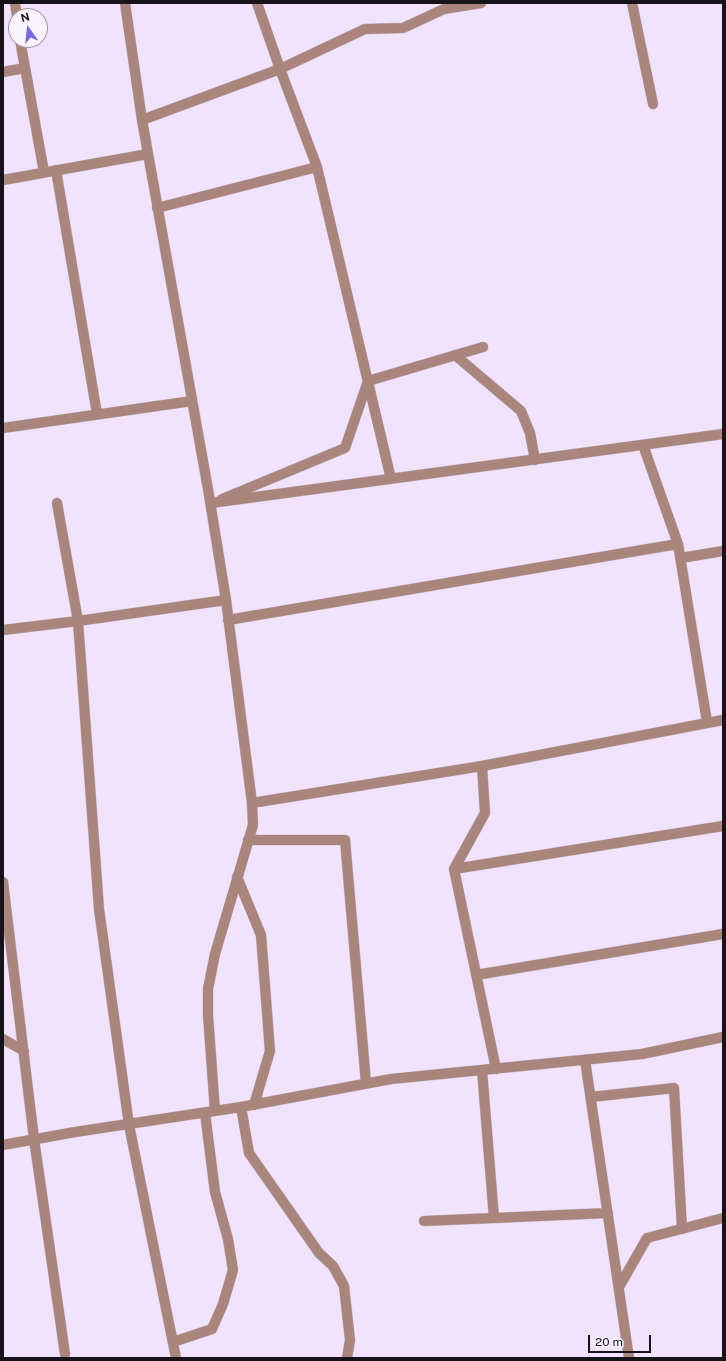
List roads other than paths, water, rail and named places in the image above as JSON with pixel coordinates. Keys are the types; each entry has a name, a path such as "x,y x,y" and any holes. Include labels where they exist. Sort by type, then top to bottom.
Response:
{"street":[{"path":"125,3 142,120 157,208 211,503 226,600 252,803 253,826 215,954 208,989 210,1112 215,1192 228,1238 233,1270 223,1304 212,1329 173,1342"},
{"path":"257,3 317,167 392,479"},
{"path":"142,120 280,69 365,29 403,28 444,9 481,3"},
{"path":"632,3 653,104"},
{"path":"21,48 44,172"},
{"path":"3,72 25,68"},
{"path":"3,180 148,154"},
{"path":"157,208 317,167"},
{"path":"56,170 97,414"},
{"path":"368,381 483,347"},
{"path":"455,355 521,411 530,433 535,460"},
{"path":"211,503 345,448 368,381"},
{"path":"3,428 192,401"},
{"path":"211,503 723,434"},
{"path":"643,445 678,544 707,722"},
{"path":"57,503 78,621 99,909 129,1125 176,1358"},
{"path":"228,620 678,544"},
{"path":"681,558 723,551"},
{"path":"3,630 226,600"},
{"path":"252,803 482,766 723,720"},
{"path":"482,766 485,813 454,869 496,1069"},
{"path":"454,869 723,826"},
{"path":"248,840 344,840 366,1083"},
{"path":"238,877 261,935 270,1051 254,1105"},
{"path":"3,882 34,1140 65,1354"},
{"path":"476,975 723,934"},
{"path":"3,1145 254,1105 391,1079 642,1054 723,1037"},
{"path":"3,1039 24,1051"},
{"path":"585,1060 629,1358"},
{"path":"482,1070 494,1218"},
{"path":"591,1097 674,1088 682,1229"},
{"path":"241,1107 249,1153 319,1253 333,1266 344,1286 350,1340 348,1358"},
{"path":"424,1221 608,1213"},
{"path":"619,1287 647,1238 723,1218"}]}
